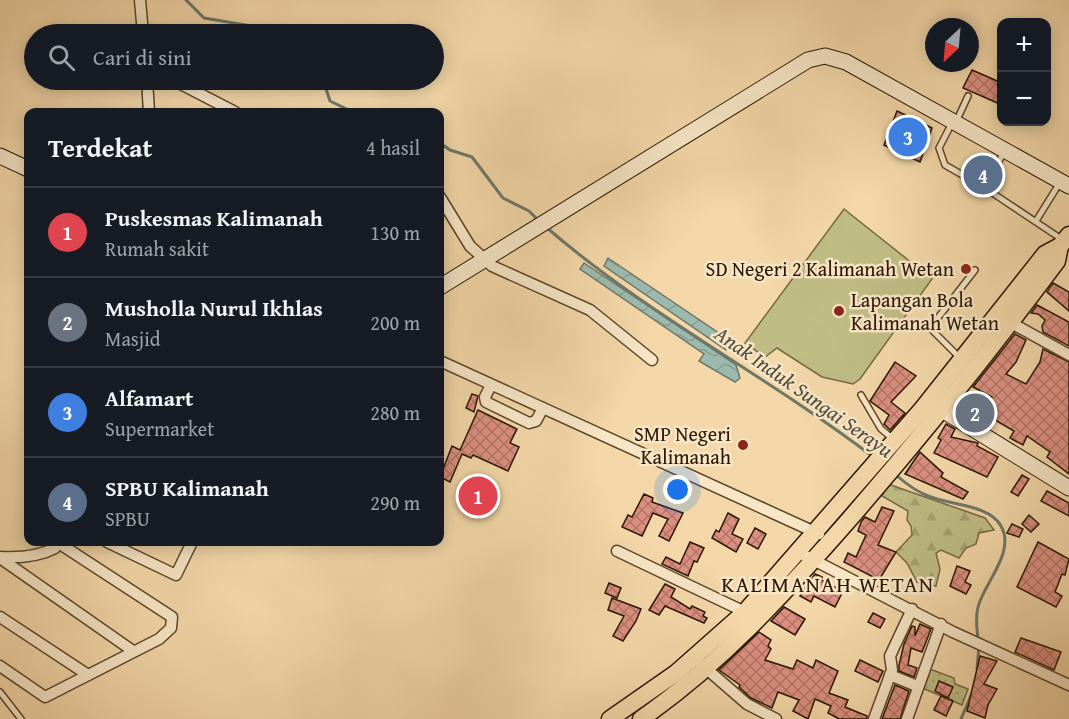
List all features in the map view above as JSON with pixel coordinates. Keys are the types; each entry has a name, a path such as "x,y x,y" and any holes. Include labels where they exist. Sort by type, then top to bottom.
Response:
{"main road":[{"path":"610,719 700,663 752,627 899,462 962,360 1004,319 1057,261 1064,240"},
{"path":"641,719 685,688 700,663 868,471 891,446 935,406 1004,319"}],"street":[{"path":"140,0 142,24"},
{"path":"444,284 483,258 808,60 825,56 846,62 1065,183"},
{"path":"148,90 149,108"},
{"path":"192,90 227,108"},
{"path":"0,156 24,167"},
{"path":"444,204 470,246 492,266 590,310 652,360"},
{"path":"1004,319 1069,355"},
{"path":"444,363 831,541"},
{"path":"491,385 485,397 486,402 529,423 536,421 543,408"},
{"path":"935,406 983,433 1069,488"},
{"path":"0,558 20,558 46,552 56,546"},
{"path":"0,666 45,697 159,639 171,628 171,617 63,546"},
{"path":"115,546 176,575 190,546"},
{"path":"617,551 745,612"},
{"path":"798,552 969,639 1069,685"},
{"path":"0,558 133,651"},
{"path":"874,719 893,668 890,656 912,609"},
{"path":"0,617 88,675"},
{"path":"907,719 916,686 941,624"},
{"path":"700,663 747,704 776,719"},
{"path":"890,675 916,686"}],"lane":[{"path":"968,96 939,148 945,165 985,188 1064,240"},
{"path":"985,188 1005,151"},
{"path":"1036,221 1065,183"},
{"path":"962,360 930,328 975,270"},
{"path":"861,395 891,446"},
{"path":"0,692 21,719"}],"green space":[{"name":"Lapangan Bola Kalimanah Wetan","path":"844,209 932,279 860,379 853,384 822,377 777,348 765,357 745,343"},
{"path":"888,484 985,518 994,530 979,533 976,544 966,548 959,558 941,550 936,553 940,569 936,586 917,582 907,563 896,552 912,535 911,526 907,520 908,511 882,496"},
{"path":"927,668 954,678 955,684 968,689 962,705 920,687"}],"water":[{"path":"608,258 732,342 726,350 604,266"},
{"path":"584,263 736,365 740,378 735,382 699,361 704,354 580,269"}],"building":[{"path":"971,72 977,72 997,81 997,103 963,88"},
{"path":"897,111 932,128 920,162 884,145"},
{"path":"1053,283 1069,292 1069,311 1047,292"},
{"path":"1037,305 1069,322 1069,346 1043,332 1042,326 1045,320 1038,314 1031,313"},
{"path":"1015,334 1026,340 1016,362 1006,374 1026,384 1040,362 1043,349 1069,362 1069,474 1047,457 1050,452 1027,436 1023,445 1010,438 1014,431 983,413 992,397 973,387"},
{"path":"895,362 916,376 891,402 905,413 890,430 884,424 889,415 870,401"},
{"path":"472,394 478,396 474,412 466,408"},
{"path":"970,405 984,414 979,421 965,412"},
{"path":"478,410 517,429 510,443 519,447 508,471 473,455 471,458 462,454 450,482 444,479 444,467 452,446 460,450"},
{"path":"946,424 955,429 951,437 978,443 977,446 998,457 987,477 934,453 941,440 938,438"},
{"path":"920,452 943,473 941,477 968,492 963,499 905,474"},
{"path":"1022,475 1029,479 1018,496 1011,492"},
{"path":"1047,491 1069,503 1069,516 1041,501"},
{"path":"644,494 653,498 652,502 683,513 669,541 659,536 668,519 653,513 642,536 622,527 628,515 632,517"},
{"path":"882,507 894,511 878,545 896,552 879,580 844,562 848,553 856,557 866,535 858,531 861,522 865,517 875,522"},
{"path":"728,513 739,519 732,534 743,539 736,552 712,538 716,530 719,532"},
{"path":"1029,515 1039,524 1031,532 1022,524"},
{"path":"1012,524 1023,529 1019,537 1007,533"},
{"path":"755,528 766,534 758,549 747,543"},
{"path":"690,542 704,548 697,562 694,561 688,576 662,564 666,557 680,564"},
{"path":"1038,542 1069,559 1065,575 1062,574 1055,592 1062,596 1056,607 1017,587"},
{"path":"957,566 970,571 965,582 971,585 966,594 950,586"},
{"path":"815,574 822,577 821,580 843,591 835,607 814,596 811,602 800,596"},
{"path":"609,583 621,588 617,598 605,593"},
{"path":"665,584 675,589 671,597 690,609 692,606 705,612 703,616 707,618 704,623 665,606 659,615 649,610"},
{"path":"612,598 641,609 623,641 613,636 624,616 608,610"},
{"path":"784,607 805,619 795,635 771,621"},
{"path":"873,613 885,619 880,628 868,622"},
{"path":"920,624 931,629 922,652 911,648 908,665 917,668 914,677 899,671 899,665 904,644 912,626 915,627 915,636"},
{"path":"759,632 771,640 768,646 771,649 765,660 793,669 797,660 813,668 816,660 838,671 829,693 848,700 845,707 867,716 867,719 839,719 828,713 831,706 815,699 808,719 793,711 799,700 778,692 772,708 751,698 739,687 740,685 719,670"},
{"path":"1021,638 1061,652 1054,670 1015,652"},
{"path":"980,656 997,661 984,684 997,689 988,705 985,718 967,711"},
{"path":"860,660 883,671 878,682 855,671"},
{"path":"939,681 953,687 948,698 935,691"},
{"path":"895,685 909,691 900,719 882,719"},
{"path":"941,696 953,701 946,716 934,710"}],"waterway":[{"name":"Anak Induk Sungai Serayu","path":"186,0 204,18 239,24"},
{"name":"Anak Induk Sungai Serayu","path":"326,90 330,101 345,108"},
{"name":"Anak Induk Sungai Serayu","path":"444,146 472,157 503,198 529,211 539,221"},
{"name":"Anak Induk Sungai Serayu","path":"546,227 584,259 665,317 791,399 872,456"},
{"name":"Anak Induk Sungai Serayu","path":"896,475 912,488 926,495 988,514 1001,526 1005,536 1005,546 978,607 976,619 978,639"},
{"name":"Anak Induk Sungai Serayu","path":"977,669 979,646"},
{"name":"Anak Induk Sungai Serayu","path":"961,719 972,693"}],"place":[{"name":"Alfamart","path":"908,137"},
{"name":"SPBU Kalimanah","path":"983,175"},
{"name":"SD Negeri 2 Kalimanah Wetan","path":"966,269"},
{"name":"Lapangan Bola Kalimanah Wetan","path":"839,311"},
{"name":"Musholla Nurul Ikhlas","path":"975,413"},
{"name":"SMP Negeri Kalimanah","path":"743,445"},
{"name":"Puskesmas Kalimanah","path":"478,496"}],"district":[{"name":"KALIMANAH WETAN","path":"828,584"}]}
